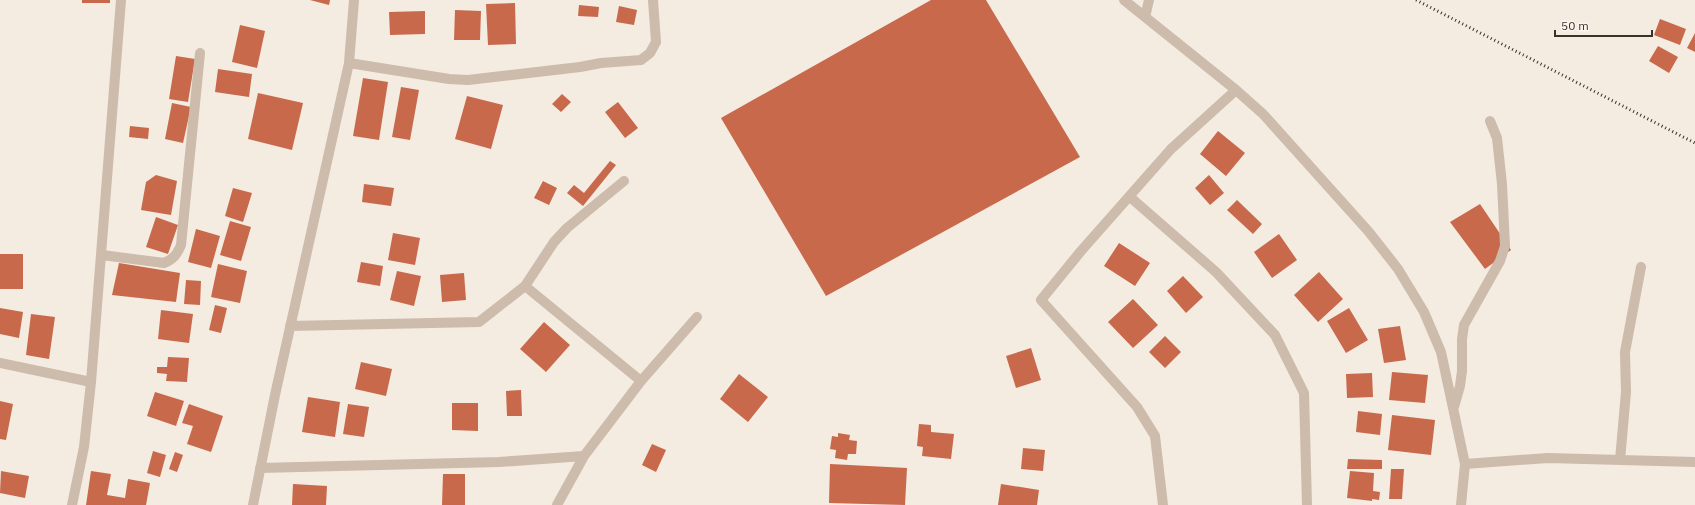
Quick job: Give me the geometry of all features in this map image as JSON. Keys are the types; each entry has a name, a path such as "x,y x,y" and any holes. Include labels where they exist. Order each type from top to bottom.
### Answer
{"street":[{"path":"72,505 84,447 91,382 121,0"},
{"path":"253,505 290,326 349,63 354,0"},
{"path":"349,63 449,79 468,80 580,67 601,63 641,60 650,53 656,42 653,0"},
{"path":"1124,0 1236,90 1268,120 1369,232 1398,269 1424,312 1441,352 1465,464 1461,505"},
{"path":"1145,17 1149,0"},
{"path":"102,255 164,263 170,261 177,255 180,245 200,53"},
{"path":"1163,505 1155,436 1148,423 1136,407 1041,300 1081,251 1171,149 1236,90"},
{"path":"1453,408 1460,386 1462,371 1462,338 1464,325 1500,262 1505,246 1502,184 1497,138 1490,121"},
{"path":"290,326 479,322 525,286 554,242 567,228 624,181"},
{"path":"1130,197 1216,272 1275,335 1304,393 1307,505"},
{"path":"1620,460 1626,392 1625,352 1641,267"},
{"path":"525,286 641,381"},
{"path":"557,505 584,456 641,381 698,317"},
{"path":"0,363 91,382"},
{"path":"260,468 499,462 584,456"},
{"path":"1465,464 1548,458 1695,462"}],"building":[{"path":"82,0 110,0 110,3 82,3"},
{"path":"310,0 330,0 329,5"},
{"path":"931,0 986,0 1080,157 826,296 721,118"},
{"path":"515,3 516,44 488,45 486,4"},
{"path":"579,5 599,7 598,17 578,16"},
{"path":"619,6 637,10 634,25 616,22"},
{"path":"455,10 481,11 480,40 454,40"},
{"path":"425,11 425,34 390,35 389,12"},
{"path":"1660,19 1686,29 1680,45 1654,35"},
{"path":"240,25 265,31 257,68 232,62"},
{"path":"1695,33 1695,52 1687,48"},
{"path":"1658,46 1678,57 1669,73 1649,61"},
{"path":"176,56 195,59 188,102 169,99"},
{"path":"218,69 252,74 249,97 215,92"},
{"path":"363,78 388,82 379,140 353,136"},
{"path":"401,87 419,90 410,140 392,137"},
{"path":"258,93 303,103 292,150 248,139"},
{"path":"562,94 571,102 561,112 552,104"},
{"path":"467,96 503,105 491,149 455,139"},
{"path":"618,102 638,128 625,138 605,112"},
{"path":"172,103 191,107 183,143 165,139"},
{"path":"130,126 149,128 148,139 129,137"},
{"path":"1218,131 1245,153 1226,176 1200,154"},
{"path":"610,161 616,165 583,206 567,193 574,185 584,193"},
{"path":"156,175 177,181 171,215 141,210 146,182"},
{"path":"1209,175 1224,193 1210,205 1195,188"},
{"path":"543,181 557,188 549,205 534,198"},
{"path":"364,184 394,188 391,206 362,202"},
{"path":"233,188 252,193 243,222 225,216"},
{"path":"1237,200 1262,224 1253,234 1227,210"},
{"path":"1480,204 1511,250 1485,269 1450,222"},
{"path":"156,217 178,225 168,254 146,247"},
{"path":"230,221 251,227 241,261 220,255"},
{"path":"196,229 220,236 211,268 188,262"},
{"path":"393,233 420,238 415,265 388,260"},
{"path":"1279,234 1297,260 1272,278 1254,252"},
{"path":"1119,243 1150,263 1135,286 1104,266"},
{"path":"0,254 23,254 23,289 0,289"},
{"path":"361,262 383,266 380,286 357,282"},
{"path":"119,263 180,273 176,302 112,295"},
{"path":"218,264 247,271 240,303 211,297"},
{"path":"397,271 421,276 414,306 390,300"},
{"path":"1319,272 1343,299 1318,322 1294,295"},
{"path":"464,273 466,300 442,302 440,275"},
{"path":"1183,276 1203,297 1186,313 1167,291"},
{"path":"186,280 201,281 200,305 184,304"},
{"path":"1133,299 1158,325 1133,348 1108,322"},
{"path":"215,305 227,308 221,333 209,330"},
{"path":"0,308 23,312 19,338 0,334"},
{"path":"1349,308 1368,340 1346,353 1327,321"},
{"path":"161,310 193,314 189,343 158,339"},
{"path":"31,314 55,317 49,359 26,355"},
{"path":"544,322 570,345 546,372 520,349"},
{"path":"1400,326 1406,360 1384,363 1378,329"},
{"path":"1165,336 1181,352 1165,368 1149,352"},
{"path":"1031,348 1041,380 1016,388 1006,356"},
{"path":"168,357 189,358 187,382 166,381 167,374 157,373 157,367 167,367"},
{"path":"361,362 392,369 386,396 355,389"},
{"path":"1392,372 1428,375 1425,403 1389,400"},
{"path":"1372,373 1373,397 1347,398 1346,374"},
{"path":"739,374 768,397 748,422 720,399"},
{"path":"521,390 522,416 507,416 506,391"},
{"path":"155,392 184,401 176,426 147,416"},
{"path":"308,397 340,402 335,437 302,432"},
{"path":"0,401 13,404 6,440 0,439"},
{"path":"452,403 478,403 478,431 452,430"},
{"path":"189,404 223,416 211,452 187,444 193,426 182,423"},
{"path":"348,404 369,407 364,437 343,434"},
{"path":"1358,411 1382,414 1380,435 1356,432"},
{"path":"1392,415 1435,420 1431,455 1388,450"},
{"path":"919,424 931,425 931,432 954,434 951,459 922,456 923,447 917,446"},
{"path":"838,433 850,435 849,440 857,441 856,454 848,454 847,460 835,458 836,450 830,449 832,436 838,437"},
{"path":"652,444 666,450 656,472 642,465"},
{"path":"1023,448 1045,450 1043,471 1021,469"},
{"path":"153,451 166,455 160,477 147,473"},
{"path":"175,452 183,455 177,472 169,469"},
{"path":"1348,459 1382,460 1382,469 1347,469"},
{"path":"830,464 907,468 905,505 829,503"},
{"path":"1391,469 1404,469 1402,499 1389,499"},
{"path":"1,471 29,476 25,498 0,493"},
{"path":"91,471 111,474 107,495 125,498 128,479 150,483 146,505 86,505"},
{"path":"1350,471 1374,473 1373,491 1380,492 1379,500 1372,499 1372,501 1347,498"},
{"path":"443,474 465,474 465,505 442,505"},
{"path":"293,484 327,486 326,505 292,505"},
{"path":"1001,484 1039,490 1037,505 998,505"}],"railway":[{"path":"1416,0 1695,143"}]}
